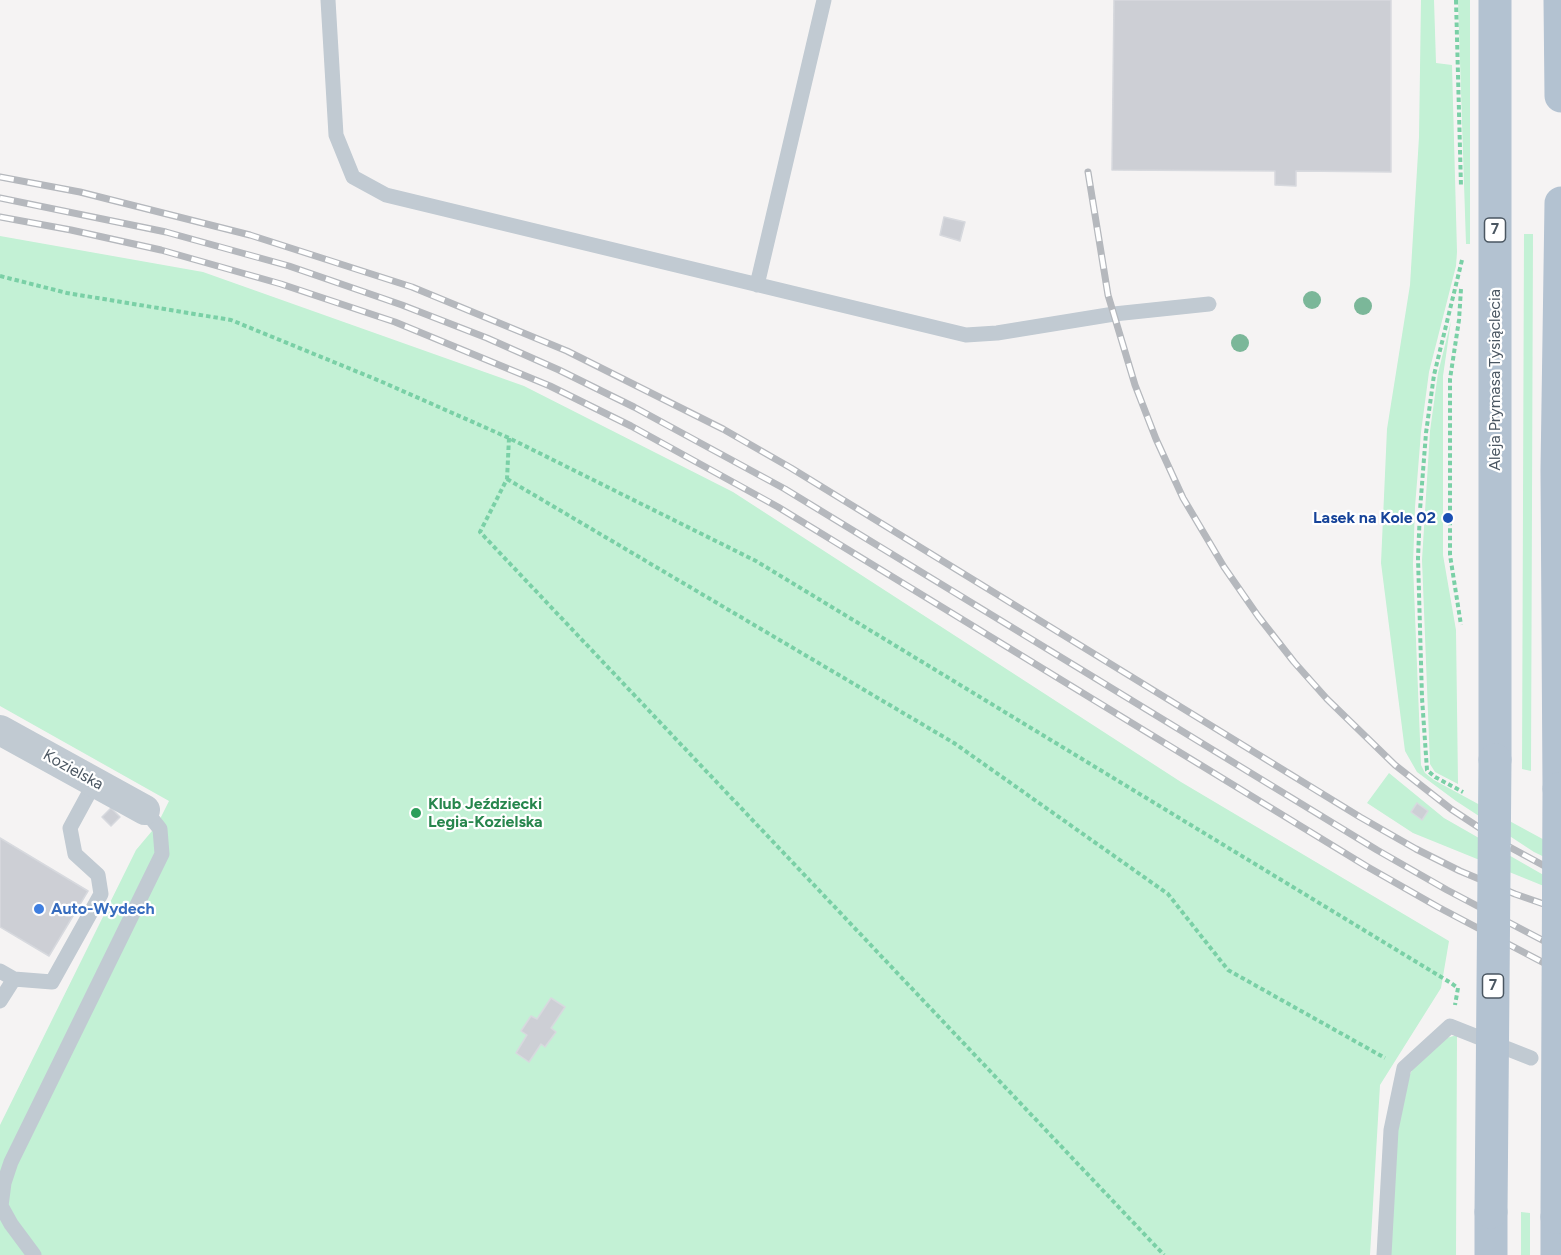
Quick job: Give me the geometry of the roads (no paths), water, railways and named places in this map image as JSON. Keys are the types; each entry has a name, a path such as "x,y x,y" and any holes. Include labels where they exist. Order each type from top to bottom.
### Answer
{"main road":[{"name":"Aleja Prymasa Tysiąclecia","path":"1491,1255 1495,760 1495,0"},
{"path":"1560,0 1561,96"},
{"path":"1557,1255 1560,789 1557,470 1561,203"}],"street":[{"name":"Kozielska","path":"0,730 145,810"}],"lane":[{"path":"328,0 336,135 353,177 386,195 966,335 997,333 1114,314 1209,304"},
{"path":"757,285 824,0"},
{"path":"0,971 14,979 52,982 101,894 98,875 75,854 70,828 95,782"},
{"path":"33,1255 1,1206 4,1183 11,1162 162,854 160,829 145,810"},
{"path":"0,1002 14,979"},
{"path":"1384,1255 1391,1130 1404,1068 1450,1026 1531,1059"}],"railway":[{"path":"1088,172 1108,295 1135,385 1183,498 1224,567 1294,662 1327,699 1395,765 1451,809 1504,844 1561,875"},
{"path":"0,177 80,192 250,235 412,287 567,351 723,429 791,468 1360,817 1416,849 1460,871 1561,910"},
{"path":"0,198 166,232 289,266 402,305 487,338 559,370 634,407 785,489 1377,850 1561,950"},
{"path":"0,217 161,250 281,284 395,322 550,386 631,426 778,507 1366,866 1561,972"}],"place":[{"name":"Lasek na Kole 02","path":"1448,518"},
{"name":"Klub Jeździecki Legia-Kozielska","path":"416,813"},
{"name":"Auto-Wydech","path":"39,909"}]}
